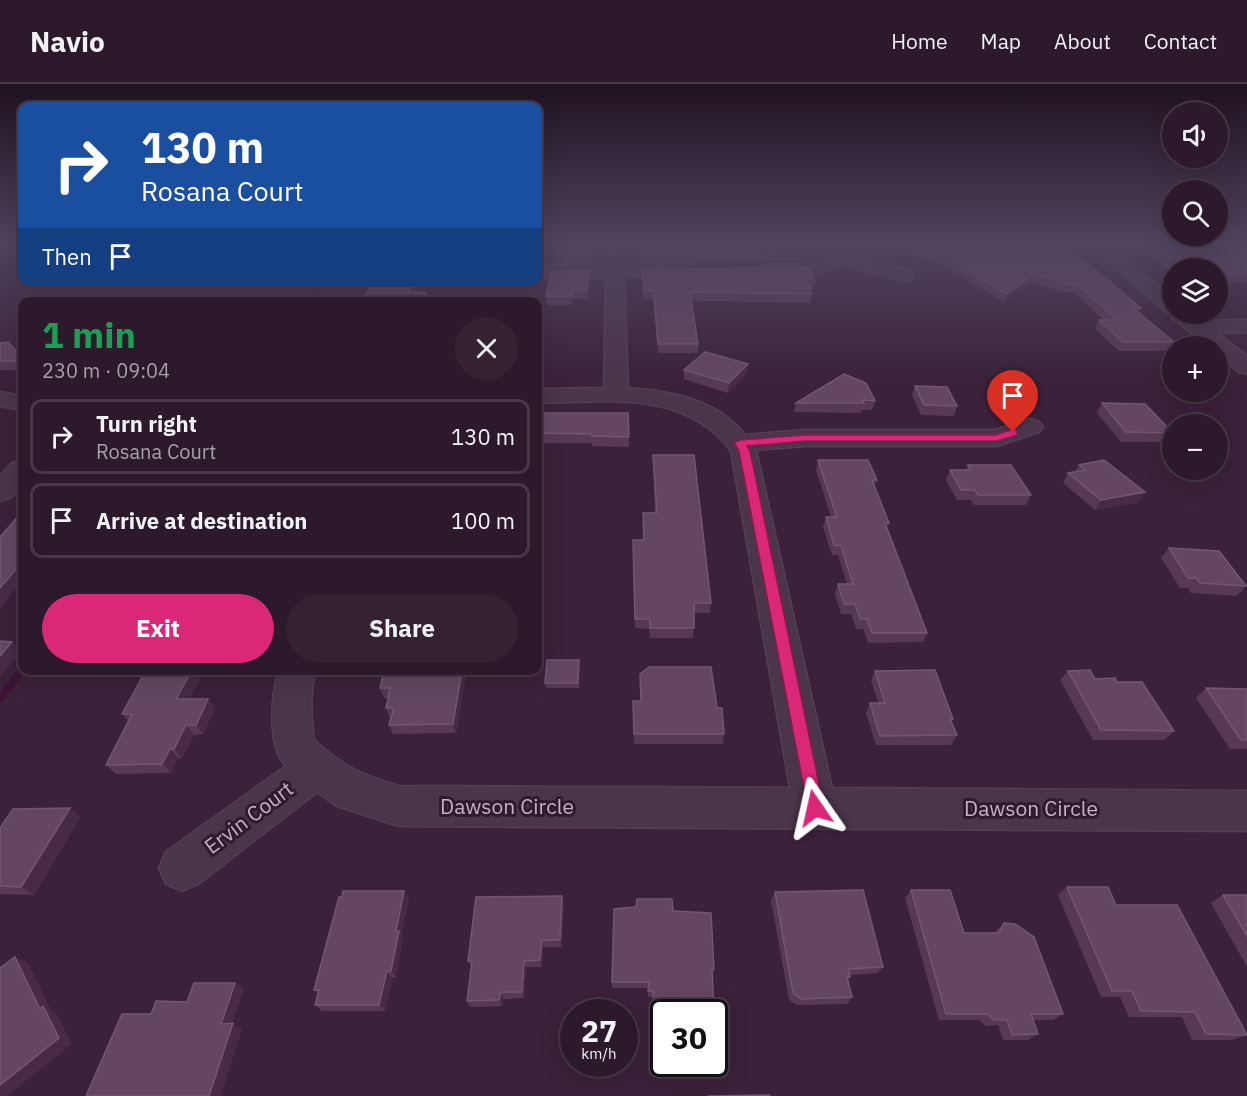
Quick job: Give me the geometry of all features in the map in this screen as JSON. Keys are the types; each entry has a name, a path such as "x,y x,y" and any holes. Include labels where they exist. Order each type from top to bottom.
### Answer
{"street":[{"path":"615,288 616,396"},
{"path":"1149,288 1162,299"},
{"path":"1193,324 1247,367"},
{"path":"1197,327 1247,326"},
{"path":"542,396 616,396 660,399 685,404 709,413 726,425 740,443 744,451 815,808"},
{"path":"0,399 18,402"},
{"path":"740,443 805,438 997,438 1030,427"},
{"path":"0,492 18,473"},
{"name":"Dawson Circle","path":"296,675 292,717 295,748 316,768 352,792 399,806 1247,811"},
{"name":"Ervin Court","path":"182,868 316,768"}],"building":[{"path":"370,288 410,288 407,292 426,292 426,297 364,297"},
{"path":"548,288 587,288 572,290 571,296 546,296"},
{"path":"644,288 810,288 812,294 690,292 698,344 658,344 654,291 644,291"},
{"path":"997,288 1015,288 1007,294"},
{"path":"1082,288 1117,288 1141,308 1133,308 1167,336 1162,336 1162,342 1123,342 1099,320 1117,320"},
{"path":"8,342 18,353 18,361 0,361 0,343"},
{"path":"705,352 748,364 729,383 684,370"},
{"path":"844,374 866,383 875,401 796,403"},
{"path":"915,386 947,387 957,406 924,405"},
{"path":"1102,403 1145,404 1162,422 1162,433 1126,432"},
{"path":"542,413 628,413 629,437 592,436 592,434 542,433"},
{"path":"653,455 694,455 711,603 694,603 694,628 650,628 650,619 635,619 633,540 644,540 643,513 657,513"},
{"path":"818,460 868,460 877,480 872,480 889,523 885,523 927,633 872,633 867,619 860,619 855,604 844,604 838,584 853,584 841,546 834,545 826,517 837,517"},
{"path":"1104,460 1145,492 1101,500 1068,473 1085,470 1079,465"},
{"path":"968,465 1011,465 1031,495 978,495 975,490 961,490 950,470 971,470"},
{"path":"18,517 18,567 0,588 0,537"},
{"path":"1169,548 1219,551 1246,586 1200,583 1196,578 1188,578"},
{"path":"0,641 12,642 0,656"},
{"path":"547,660 579,660 578,683 545,683"},
{"path":"649,667 711,667 717,708 722,708 724,734 634,734 633,701 641,701 640,674"},
{"path":"935,670 957,735 880,736 870,703 885,703 875,671"},
{"path":"1090,670 1095,679 1115,678 1117,682 1142,682 1174,731 1101,730 1068,671"},
{"path":"143,675 189,675 176,699 208,699 196,725 186,725 174,749 170,749 162,764 106,765 132,714 122,714"},
{"path":"383,675 461,675 453,724 389,725 394,708 386,708 390,688 380,688"},
{"path":"1206,688 1247,689 1247,740 1241,740"},
{"path":"70,808 21,887 0,886 0,828 13,809"},
{"path":"1067,887 1108,887 1116,905 1177,905 1247,1035 1206,1034 1195,1012 1141,1011 1132,991 1112,991"},
{"path":"863,890 883,967 848,969 850,977 847,977 852,997 801,999 793,993 775,892"},
{"path":"911,890 950,890 964,933 999,933 1004,923 1015,924 1034,937 1063,1014 1031,1014 1038,1034 1012,1035 1007,1020 994,1020 988,1014 946,1014"},
{"path":"343,891 404,891 391,971 387,971 379,1005 315,1005 319,990 314,990 339,897 342,897"},
{"path":"1223,895 1247,895 1247,936"},
{"path":"562,896 560,940 542,940 540,960 524,961 522,992 501,992 499,1000 467,1001 472,961 468,961 476,897"},
{"path":"637,899 672,899 673,911 711,913 713,999 653,999 653,991 648,991 649,982 612,982 614,909 636,907"},
{"path":"15,957 40,1009 43,1006 59,1038 0,1085 0,968"},
{"path":"194,983 235,983 221,1024 233,1023 209,1096 86,1096 122,1014 151,1014 156,1001 187,1002"},
{"path":"769,1095 770,1096 707,1096"}],"waterway":[{"path":"313,297 319,288"},
{"path":"0,698 18,675"}],"route":[{"path":"815,808 744,451 740,443 805,438 997,438 1013,432"}]}
